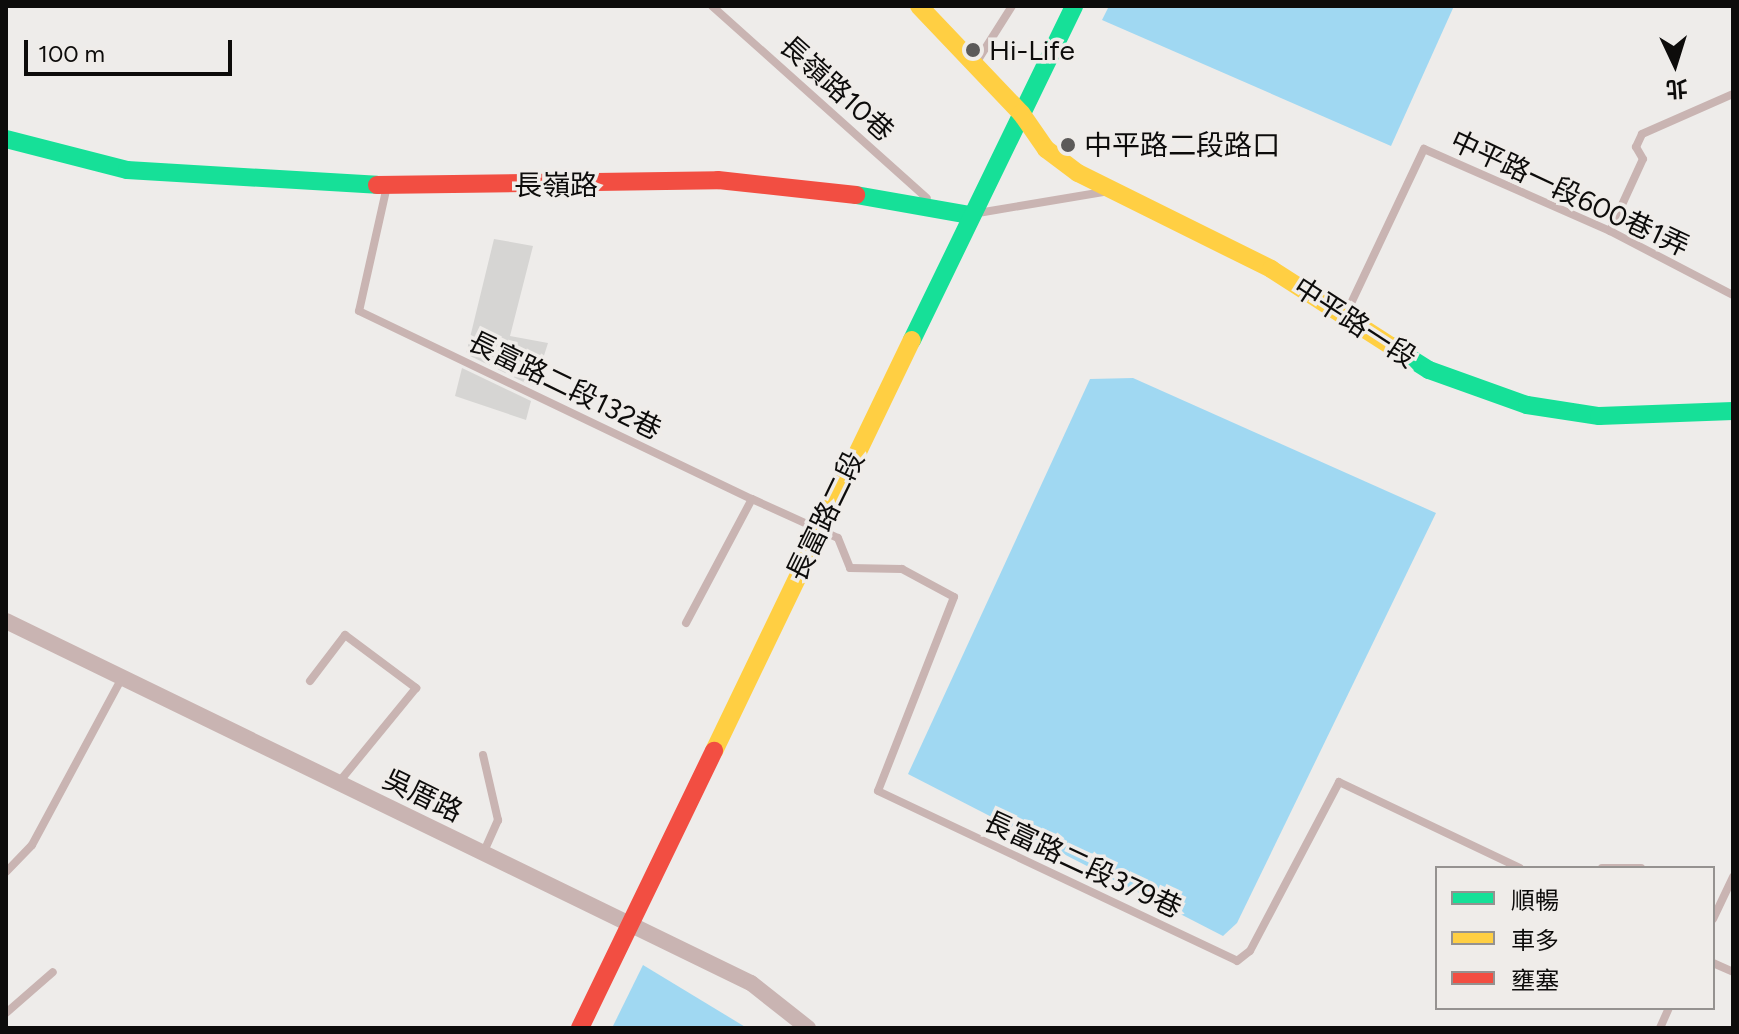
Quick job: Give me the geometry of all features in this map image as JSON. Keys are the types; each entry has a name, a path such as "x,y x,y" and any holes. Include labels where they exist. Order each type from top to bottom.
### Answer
{"street":[{"name":"中平路一段","path":"919,6 1021,113 1046,149 1105,191 1271,269 1429,370 1527,405 1599,416 1733,411"},
{"name":"長富路二段","path":"580,1028 970,215 1074,6"},
{"name":"長嶺路","path":"6,139 127,170 312,185 388,182 582,186 718,180 934,204 970,215"},
{"name":"吳厝路","path":"6,621 751,983 808,1028"}],"lane":[{"name":"長嶺路10巷","path":"712,6 934,204"},
{"path":"975,65 1012,6"},
{"path":"1610,231 1643,159 1636,147 1642,134 1733,94"},
{"name":"中平路一段600巷1弄","path":"1345,316 1424,149 1610,231 1733,295"},
{"name":"長富路二段132巷","path":"388,182 359,311 818,531"},
{"name":"長嶺路","path":"970,215 1105,191"},
{"path":"686,623 752,499"},
{"name":"長富路二段379巷","path":"818,531 838,538 850,568 902,569 954,597 878,791 1237,961 1250,951 1339,782 1516,866"},
{"path":"310,681 345,635 416,688 339,782"},
{"path":"6,872 32,845 122,678"},
{"path":"483,755 498,820 483,853"},
{"path":"1715,915 1733,877"},
{"path":"1715,890 1725,893"},
{"path":"6,1013 53,972"}],"water":[{"path":"1109,6 1454,6 1391,146 1102,20"},
{"path":"1133,378 1436,513 1237,923 1223,936 908,774 1090,379"},
{"path":"643,965 747,1028 612,1028"}],"building":[{"path":"494,239 533,246 510,336 548,343 534,387 466,354"},
{"path":"462,368 531,401 526,420 455,396"}],"traffic: fast":[{"path":"912,340 1074,6"},
{"path":"6,139 127,170 377,185"},
{"path":"856,195 970,215"},
{"path":"1391,346 1429,370 1527,405 1599,416 1733,411"}],"traffic: slow":[{"path":"919,6 1021,113 1046,149 1078,173 1271,269 1391,346"},
{"path":"714,751 912,340"}],"traffic: jam":[{"path":"377,185 718,180 856,195"},
{"path":"580,1028 714,751"}],"place":[{"name":"Hi-Life","path":"973,50"},
{"name":"中平路二段路口","path":"1068,145"}]}
